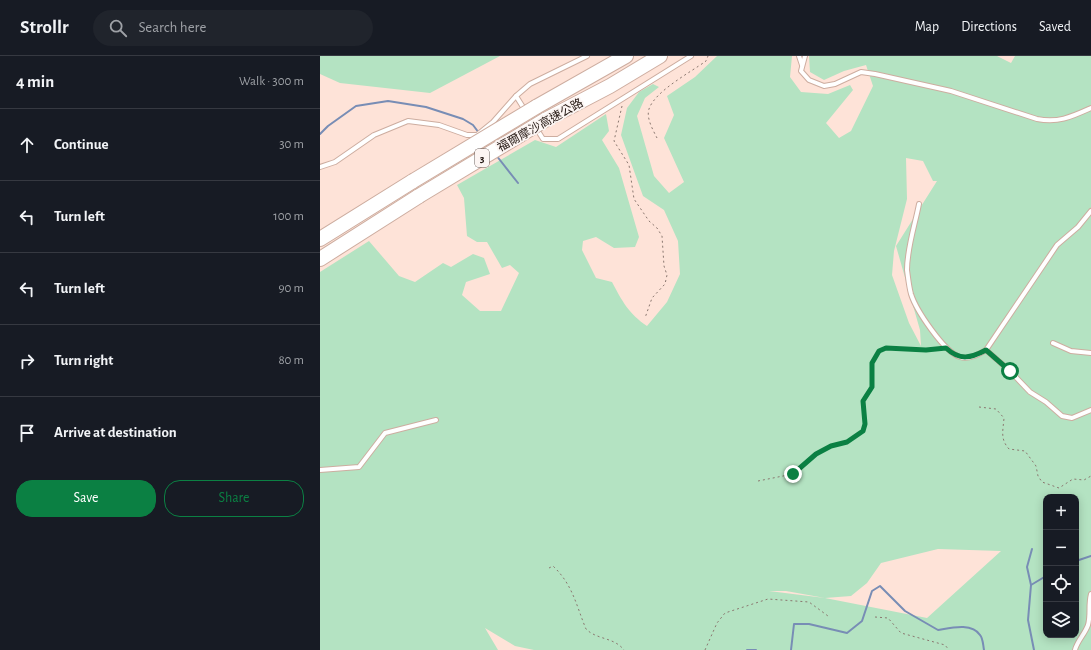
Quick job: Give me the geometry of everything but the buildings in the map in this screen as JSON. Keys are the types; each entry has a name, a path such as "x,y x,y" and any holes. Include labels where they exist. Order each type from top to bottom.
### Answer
{"highway":[{"name":"福爾摩沙高速公路","path":"320,240 413,181 536,107 626,56"},
{"name":"福爾摩沙高速公路","path":"320,259 419,196 545,120 610,86 660,56"}],"lane":[{"path":"320,168 335,162 374,134 408,122 439,125 467,135 477,135 493,122 516,96 530,84 587,56"},
{"path":"516,96 543,139 558,139 623,97 692,56"},
{"path":"799,56 802,66"},
{"path":"805,56 802,72 809,80 824,86 835,84 861,72 951,91 1037,119 1050,121 1064,119 1091,108"},
{"path":"919,204 908,254 907,271 911,294 938,341 952,354 962,358 976,356 986,350 1057,245 1078,227 1091,211"},
{"path":"1053,343 1071,351 1091,353"},
{"path":"986,350 1010,371 1030,392 1046,402 1062,416 1072,418 1091,410"},
{"path":"320,470 359,467 385,433 436,420"},
{"path":"1075,650 1088,625 1090,610 1088,603 1091,594"}],"path":[{"path":"657,138 649,119 649,110 656,97 706,61 708,56"},
{"path":"623,97 614,140 629,165 634,199 649,221 658,228 662,236 664,266 667,275 665,284 652,298 645,318"},
{"path":"758,481 793,474 816,454 831,446 847,442 863,431 865,424 863,401 872,387 872,363 879,351 886,348 926,350 946,348"},
{"path":"979,407 996,409 1004,418 1002,436 1003,443 1009,449 1025,451 1036,466 1038,476 1042,482 1059,488 1073,479 1084,480 1091,476"},
{"path":"549,568 553,566 563,576 574,593 586,629 591,633 619,643 624,650"},
{"path":"704,650 717,623 725,613 768,599 809,602 828,616"},
{"path":"875,617 888,618 901,633 945,645 949,650"}],"green space":[{"path":"320,56 500,56 430,93 340,83 320,74"},
{"path":"717,56 792,56 790,77 801,92 828,94 850,85 853,90 826,123 839,138 851,131 873,86 866,65 844,71 824,80 810,72 809,56 997,56 1011,63 1015,56 1091,56 1091,650 534,650 515,646 485,628 498,650 320,650 320,272 369,241 399,276 415,282 443,263 451,267 473,254 484,258 490,274 466,282 462,295 480,311 501,311 519,273 510,265 502,268 487,242 477,242 467,236 464,198 457,185 535,140 556,147 606,114 609,131 602,140 619,168 639,237 635,247 614,248 596,237 583,241 582,250 596,278 612,282 626,307 635,317 647,326 667,302 680,274 678,241 664,210 643,196 621,135 627,108 639,92 653,84 659,87 645,98 637,116 654,176 669,193 684,182 664,138 674,115 667,96 695,77","holes":["906,158 923,161 933,181 937,181 896,246 920,330 921,346 909,323 892,275 894,251 907,199","938,549 1001,551 927,618 825,598 851,596 867,583 881,563","769,591 786,591 825,598"]}],"waterway":[{"path":"320,134 328,126 356,106 388,101 426,107 463,119 473,125 479,133"},
{"path":"496,155 518,183"},
{"path":"1031,585 1027,567 1032,549"},
{"path":"1079,560 1091,556"},
{"path":"1034,650 1028,620 1031,585 1043,578"},
{"path":"791,650 794,624 809,624 847,633 862,621 872,591 880,586 905,611 938,630 954,627 972,628 982,638 984,650"},
{"path":"747,650 756,650"}],"route":[{"path":"793,474 816,454 831,446 847,442 863,431 865,424 863,401 872,387 872,363 879,351 886,348 926,350 946,348 952,354 962,358 976,356 986,350 1010,371"}]}
